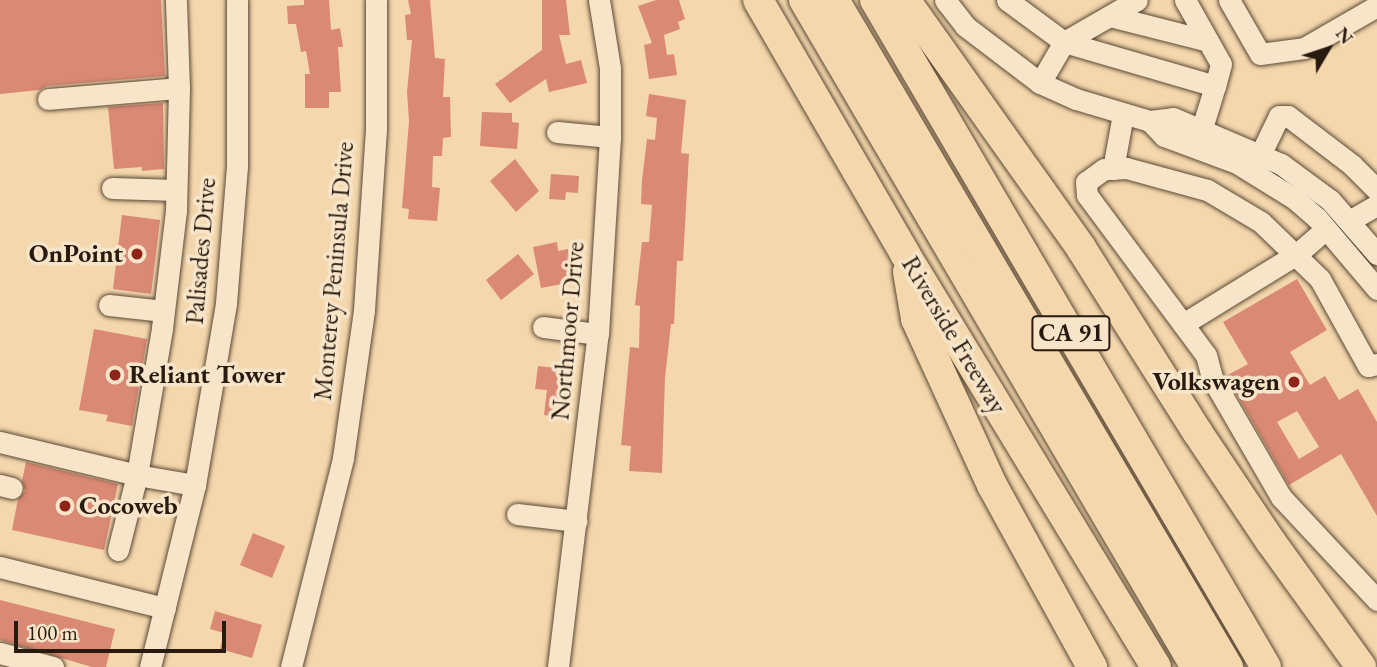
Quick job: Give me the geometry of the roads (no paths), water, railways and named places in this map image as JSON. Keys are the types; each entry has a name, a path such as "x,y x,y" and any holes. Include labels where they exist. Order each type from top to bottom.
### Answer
{"highway":[{"name":"Riverside Freeway","path":"758,0 905,254 1156,667"},
{"path":"804,0 1196,667"},
{"path":"834,0 1228,667"},
{"name":"CA 91","path":"875,0 1266,667"},
{"path":"905,0 1082,248 1205,443 1361,667"},
{"path":"905,254 916,319 939,370 992,485 1092,667"}],"street":[{"path":"118,550 137,475 164,311 176,190 179,88 176,0"},
{"name":"Palisades Drive","path":"150,667 195,485 217,369 232,234 239,97 237,0"},
{"name":"Monterey Peninsula Drive","path":"291,667 343,458 364,310 376,129 376,0"},
{"name":"Northmoor Drive","path":"558,667 598,334 610,138 610,68 599,0"},
{"path":"945,0 965,26 1040,83 1076,99 1123,114 1150,121 1173,118 1281,163 1330,200 1377,254"},
{"path":"1007,0 1064,42 1215,86"},
{"path":"1040,83 1064,42 1137,0"},
{"path":"1185,0 1221,64 1202,128"},
{"path":"1229,0 1260,54 1304,48 1377,6"},
{"path":"1110,16 1208,41"},
{"path":"48,99 179,88"},
{"path":"1113,169 1123,114"},
{"path":"1261,153 1279,116 1288,116 1352,164 1377,190"},
{"path":"1150,121 1164,136 1237,163 1295,199 1326,229 1377,289"},
{"path":"557,132 610,138"},
{"path":"1269,181 1281,163"},
{"path":"1377,365 1368,366 1320,279 1261,222 1207,190 1126,168 1104,169 1086,182 1087,195 1206,355 1212,378 1281,497 1377,600"},
{"path":"112,188 176,190"},
{"path":"1349,221 1377,205"},
{"path":"1183,324 1297,254 1326,229"},
{"path":"109,305 164,311"},
{"path":"543,327 598,334"},
{"path":"0,442 137,475 195,485"},
{"path":"517,514 577,521"},
{"path":"0,567 165,608"},
{"path":"0,653 53,667"}],"place":[{"name":"OnPoint","path":"137,254"},
{"name":"Reliant Tower","path":"115,375"},
{"name":"Volkswagen","path":"1294,382"},
{"name":"Cocoweb","path":"65,506"}]}
